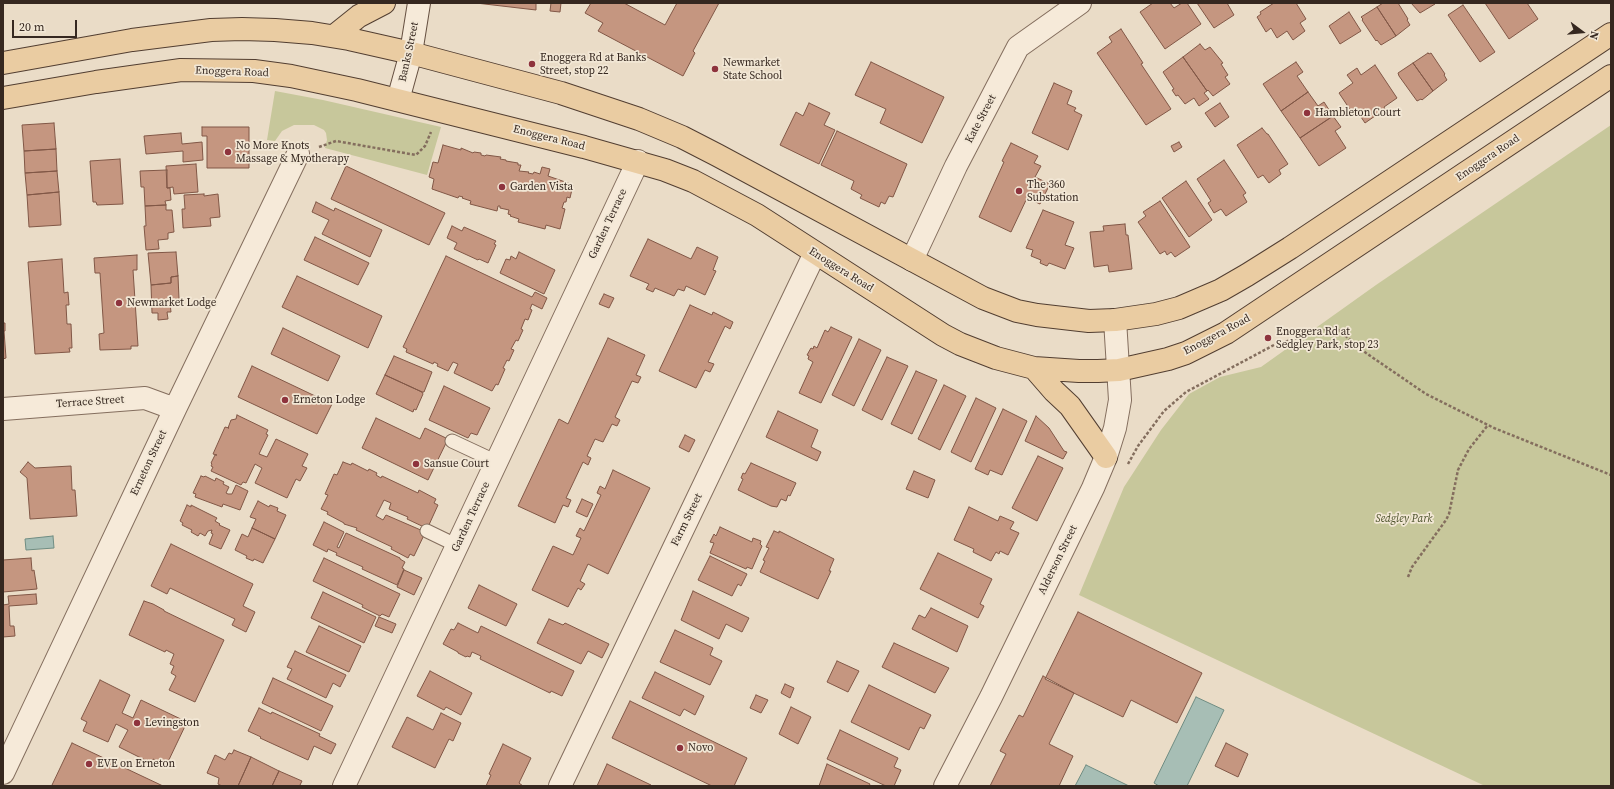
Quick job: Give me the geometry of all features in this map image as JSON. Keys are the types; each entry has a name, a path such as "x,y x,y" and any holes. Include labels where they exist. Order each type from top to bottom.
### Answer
{"main road":[{"path":"334,36 359,16 384,3"},
{"path":"3,62 132,40 211,30 275,30 334,36 410,53 540,86 639,119 682,137 723,158 983,298 1017,311 1054,318 1082,321 1135,318 1179,308 1221,290 1247,275 1611,34"},
{"name":"Enoggera Road","path":"3,98 147,74 181,70 220,70 254,71 291,76 325,82 398,100 638,161 679,175 722,195 757,215 815,254 954,341 996,358 1034,368 1079,371 1119,370 1151,364 1186,353 1226,333 1611,76"},
{"path":"1034,368 1077,414 1106,457"}],"street":[{"name":"Banks Street","path":"398,100 410,53 419,3"},
{"name":"Kate Street","path":"912,260 956,166 1018,47 1080,3"},
{"name":"Erneton Street","path":"3,773 12,736 175,409 298,154"},
{"name":"Garden Terrace","path":"344,786 638,161"},
{"name":"Farm Street","path":"560,786 815,254"},
{"name":"Alderson Street","path":"945,786 991,697 1106,457 1120,400 1119,370 1114,320"},
{"name":"Terrace Street","path":"3,408 145,398 175,409"}],"lane":[{"path":"452,441 497,462"},
{"path":"428,531 458,546"}],"path":[{"path":"298,154 336,141 416,155 425,146 431,132"},
{"path":"1127,466 1138,446 1164,411 1186,392 1274,345 1335,327 1366,353 1426,394 1488,425 1611,476"},
{"path":"1408,577 1412,568 1446,520 1449,514 1458,470 1469,449 1488,425"}],"green space":[{"path":"275,91 323,100 441,127 427,175 325,148 327,140 326,133 324,130 314,125 294,125 282,131 275,141 267,140"},
{"name":"Sedgley Park","path":"1611,125 1611,786 1485,786 1079,595 1124,487 1161,430 1189,394 1220,377 1261,367 1376,285"}],"shaded area":[{"path":"53,536 54,548 26,550 25,539"},
{"path":"1196,697 1224,710 1187,786 1159,786 1154,783"},
{"path":"1086,765 1129,786 1075,786"}],"building":[{"path":"476,3 536,3 536,10"},
{"path":"551,3 561,3 560,12 550,11"},
{"path":"591,3 624,3 665,25 677,3 719,3 693,51 695,53 683,76 598,31 603,23 585,13"},
{"path":"1153,3 1170,3 1174,8 1182,3 1187,3 1201,24 1165,49 1140,12"},
{"path":"1197,3 1227,3 1234,15 1214,28"},
{"path":"1274,3 1296,3 1306,19 1300,23 1305,31 1293,40 1287,31 1277,38 1271,28 1266,32 1257,17 1261,14 1260,12"},
{"path":"1383,3 1398,3 1408,19 1407,20 1410,25 1396,36 1377,7"},
{"path":"1411,3 1434,3 1435,4 1420,13"},
{"path":"1485,3 1527,3 1538,19 1509,39"},
{"path":"1463,5 1495,52 1480,62 1448,15"},
{"path":"1377,7 1396,36 1381,45 1377,40 1376,41 1361,17"},
{"path":"1349,12 1361,31 1340,44 1329,26"},
{"path":"1121,29 1143,63 1141,64 1171,109 1146,125 1097,53 1112,42 1109,37"},
{"path":"1200,44 1205,50 1210,47 1223,63 1221,64 1228,75 1225,77 1230,84 1213,96 1208,90 1207,91 1183,57"},
{"path":"1428,53 1431,53 1445,74 1444,75 1447,80 1433,91 1413,63"},
{"path":"1183,57 1207,91 1204,93 1209,99 1199,106 1194,98 1185,104 1178,95 1176,96 1172,90 1174,89 1163,72"},
{"path":"871,62 944,97 922,143 880,123 886,109 855,95"},
{"name":"Hambleton Court","path":"1296,62 1303,72 1297,76 1308,92 1281,111 1263,84"},
{"path":"1413,63 1433,91 1422,100 1417,101 1398,73"},
{"path":"1375,65 1397,98 1384,107 1385,109 1365,123 1355,108 1351,111 1339,93 1353,83 1347,75 1357,68 1361,75"},
{"path":"1054,83 1072,91 1067,104 1076,108 1074,111 1082,115 1068,150 1032,133"},
{"name":"Hambleton Court","path":"1308,92 1318,106 1324,102 1333,116 1300,138 1281,111"},
{"path":"809,103 830,113 824,125 835,130 819,164 780,145 796,112 803,116"},
{"path":"1220,103 1229,117 1215,127 1205,113"},
{"name":"Hambleton Court","path":"1333,116 1341,127 1335,131 1346,148 1319,166 1300,138"},
{"path":"54,123 56,149 24,151 22,125"},
{"name":"No More Knots Massage & Myotherapy","path":"202,127 249,127 249,168 207,168 207,136 202,136"},
{"path":"1262,128 1268,134 1288,164 1279,170 1281,174 1269,183 1263,175 1258,178 1237,145"},
{"path":"837,131 907,164 893,197 889,196 885,204 881,202 879,207 860,198 862,195 851,189 854,181 821,165"},
{"path":"181,133 182,144 202,142 203,160 183,162 183,151 146,154 144,136"},
{"path":"1179,142 1182,147 1174,152 1171,146"},
{"name":"The 360 Substation","path":"1011,143 1038,156 1034,163 1041,166 1035,177 1050,184 1040,204 1027,198 1011,232 979,217"},
{"name":"Garden Vista","path":"443,145 461,150 461,148 473,153 481,153 481,155 485,156 501,157 500,159 521,165 519,171 540,174 542,167 550,169 548,176 573,185 570,198 567,197 562,208 565,209 560,229 546,225 545,229 518,222 519,219 508,214 509,210 500,208 500,206 498,206 497,211 470,204 471,201 462,198 463,197 459,196 458,198 432,189 434,179 429,177 433,162 438,163"},
{"path":"56,149 57,171 25,173 24,151"},
{"path":"120,159 123,204 97,205 96,202 93,202 90,161"},
{"path":"1224,160 1246,193 1243,195 1247,202 1226,216 1221,209 1214,213 1208,203 1211,201 1197,179"},
{"path":"196,164 198,192 174,194 173,187 167,188 166,166"},
{"path":"346,166 445,213 429,245 331,199"},
{"path":"167,170 167,188 170,188 171,200 165,201 166,205 145,206 144,187 141,187 140,171"},
{"path":"57,171 59,192 27,195 25,173"},
{"path":"1186,181 1212,220 1189,237 1162,198"},
{"path":"59,192 61,225 29,227 27,195"},
{"path":"204,194 204,196 218,194 220,217 210,218 211,226 183,228 182,209 185,209 184,195"},
{"path":"1160,201 1190,247 1175,257 1171,252 1167,255 1165,251 1160,254 1138,222 1146,216 1143,212"},
{"path":"316,202 334,211 335,208 382,230 370,257 322,234 329,220 312,212"},
{"path":"166,205 166,210 172,210 174,232 168,233 168,239 158,240 159,249 146,250 144,226 146,226 145,206"},
{"path":"1043,210 1074,222 1065,245 1074,248 1065,269 1049,263 1047,266 1040,263 1041,260 1031,256 1033,250 1026,248"},
{"path":"1125,224 1126,235 1128,235 1132,269 1109,272 1108,265 1094,267 1090,232 1104,231 1103,226"},
{"path":"452,226 462,231 464,227 496,241 494,244 496,245 488,263 454,249 457,243 447,238"},
{"path":"315,237 369,263 358,285 304,260"},
{"path":"648,239 691,259 697,247 718,257 713,270 716,271 705,295 686,286 684,291 678,289 674,296 655,288 653,292 646,289 649,284 630,276"},
{"path":"176,252 178,276 171,277 171,283 151,285 148,253"},
{"path":"519,252 555,270 544,294 500,273 506,259 510,260 511,256 516,259"},
{"name":"Newmarket Lodge","path":"137,255 137,270 133,270 138,346 131,346 131,349 100,350 99,334 104,333 100,273 95,273 94,258"},
{"path":"446,256 532,297 535,292 547,298 542,309 532,304 530,309 532,310 528,320 525,319 521,329 523,330 518,341 516,340 511,349 514,350 509,361 507,360 503,368 505,369 498,385 496,384 492,391 454,373 458,364 453,362 448,371 437,366 438,364 434,362 433,364 406,352 407,349 403,347"},
{"path":"62,259 64,293 68,292 69,305 66,305 67,324 71,324 72,348 69,348 70,352 35,354 28,262"},
{"path":"178,276 179,299 175,300 175,304 170,304 171,312 167,312 168,319 158,320 158,313 152,313 151,285 171,283 171,277"},
{"path":"297,276 382,316 368,348 282,307"},
{"path":"604,294 614,298 609,308 599,304"},
{"path":"690,305 712,315 713,312 733,322 730,329 725,326 708,362 714,364 710,372 705,370 696,388 659,371"},
{"path":"3,323 5,323 4,331 6,358 3,359"},
{"path":"831,327 852,337 821,403 799,393 813,362 808,359 809,356 807,355 811,348 813,349 814,346 817,348 825,330 828,332"},
{"path":"283,328 340,356 328,381 271,354"},
{"path":"608,338 645,355 636,375 641,377 638,383 632,381 615,417 620,420 617,426 612,424 603,442 595,439 587,456 591,458 588,465 583,462 566,498 571,500 568,507 563,505 555,523 518,506 559,419 568,424"},
{"path":"859,339 881,350 854,406 832,395"},
{"path":"394,356 432,372 424,392 385,375"},
{"path":"887,357 908,366 882,420 862,410"},
{"name":"Erneton Lodge","path":"252,366 332,404 317,434 238,397"},
{"path":"916,371 937,380 912,434 891,424"},
{"path":"385,375 422,392 423,394 416,410 414,409 413,412 376,394"},
{"path":"944,385 966,396 940,450 918,439"},
{"path":"444,386 490,408 477,435 471,433 468,438 429,420"},
{"path":"976,398 996,408 971,462 951,452"},
{"path":"1003,409 1027,421 1002,475 990,470 988,475 975,469"},
{"path":"778,411 818,430 811,447 821,452 817,461 766,437"},
{"path":"237,415 268,430 266,434 268,435 259,454 267,457 276,439 308,454 302,466 307,468 300,481 296,479 287,498 255,483 262,468 255,464 246,483 243,482 241,485 211,471 213,467 211,466 211,463 215,455 217,455 213,454 225,427 228,428 231,420 236,419"},
{"path":"1036,416 1049,428 1064,451 1067,452 1063,459 1025,441"},
{"name":"Sansue Court","path":"376,418 420,439 425,428 448,439 428,480 362,448"},
{"path":"685,435 695,440 689,452 679,447"},
{"path":"1038,456 1063,468 1037,521 1012,508"},
{"path":"28,462 35,468 71,466 72,490 75,490 77,516 30,519 27,478 20,472"},
{"path":"343,462 351,465 352,463 368,471 369,469 377,473 376,475 381,478 382,476 418,493 419,490 436,499 434,503 438,505 428,527 424,527 407,519 408,517 389,509 391,503 384,500 376,516 383,520 386,515 425,533 414,556 410,554 408,558 391,549 392,547 356,530 357,528 344,524 327,514 328,512 321,509 328,495 325,494 334,474 337,475"},
{"path":"751,463 796,483 786,501 781,499 777,507 771,506 738,490 743,479 741,478 743,473 745,474"},
{"path":"613,470 650,488 608,574 588,564 580,581 585,584 581,590 578,588 568,607 532,590 553,546 573,555 581,538 576,536 580,528 584,531 601,495 597,493 600,486 605,489"},
{"path":"914,471 935,480 928,498 906,489"},
{"path":"201,476 205,476 215,481 216,478 224,482 223,484 229,487 226,493 228,494 232,494 236,485 248,491 240,510 223,504 222,507 195,497 196,494 193,493"},
{"path":"582,499 593,504 587,517 576,512"},
{"path":"258,501 269,507 270,505 278,508 277,511 286,515 275,539 252,528 256,519 250,517"},
{"path":"187,505 191,507 191,505 217,518 215,521 220,524 219,525 230,530 221,549 209,544 213,534 211,533 212,530 208,531 205,536 200,533 198,536 191,532 192,530 182,525 183,523 180,521"},
{"path":"969,507 998,521 1000,516 1014,522 1010,529 1019,533 1008,555 1000,551 999,554 996,552 991,561 973,552 974,549 954,540"},
{"path":"324,522 344,532 337,547 339,548 346,533 400,558 405,562 402,568 404,569 397,585 362,569 363,567 336,555 337,553 328,549 327,552 313,545"},
{"path":"720,527 752,542 753,538 761,541 760,544 762,546 752,569 747,567 746,569 710,553 714,543 710,542 714,534 716,536"},
{"path":"252,528 275,539 263,563 254,559 253,561 246,558 247,556 235,550 242,534 248,537"},
{"path":"774,531 779,533 779,531 834,559 829,571 831,571 818,599 760,572 765,561 763,560 769,548 766,547"},
{"path":"171,544 253,584 243,606 255,612 246,632 232,625 235,619 170,588 167,594 151,586"},
{"path":"938,553 992,579 980,604 984,606 978,618 920,589"},
{"path":"710,556 747,574 741,586 738,584 732,596 698,580"},
{"path":"31,558 32,571 34,570 37,589 3,592 3,560"},
{"path":"324,558 400,594 389,617 382,614 380,616 362,607 363,605 313,581"},
{"path":"404,570 422,578 414,595 397,587"},
{"path":"479,585 517,604 506,626 468,608"},
{"path":"693,591 749,618 742,632 726,624 719,639 681,620"},
{"path":"323,592 376,617 364,643 311,618"},
{"path":"36,594 37,604 9,606 10,626 14,626 15,636 3,637 3,605 9,604 8,596"},
{"path":"144,601 153,604 164,611 224,640 195,702 169,690 176,676 171,673 174,666 170,664 174,654 166,650 165,652 129,635"},
{"path":"931,608 968,626 957,652 912,629 919,615 925,618"},
{"path":"1078,612 1202,673 1177,723 1131,700 1123,717 1045,679"},
{"path":"379,617 396,624 392,633 375,626"},
{"path":"549,619 563,625 565,623 609,644 602,658 588,651 581,664 537,643"},
{"path":"458,623 478,633 481,626 574,671 562,696 551,691 550,693 480,659 481,656 472,652 470,657 466,657 443,644 451,629 454,630"},
{"path":"319,626 361,646 349,672 306,652"},
{"path":"675,630 713,648 710,655 722,661 710,685 660,662"},
{"path":"894,643 949,668 935,693 882,667"},
{"path":"295,651 346,675 340,687 333,683 326,698 287,679 292,669 287,667"},
{"path":"837,661 859,671 848,692 827,682"},
{"path":"430,671 472,693 461,715 446,707 444,710 417,696"},
{"path":"655,672 704,696 695,715 684,709 680,716 642,698"},
{"path":"1043,676 1074,693 1049,744 1073,756 1059,786 990,786 1006,754 1000,751 1019,715 1023,717"},
{"path":"273,678 333,706 321,731 262,703"},
{"name":"Levingston","path":"100,680 130,695 122,713 133,718 141,700 187,722 166,766 153,759 151,763 119,747 128,730 116,724 108,742 83,731 87,722 81,719"},
{"path":"785,684 794,688 790,698 781,693"},
{"path":"869,685 931,715 924,729 920,727 909,750 851,722"},
{"path":"756,695 768,700 761,713 750,708"},
{"name":"Novo","path":"630,701 747,758 734,786 712,786 612,738"},
{"path":"791,707 811,717 798,744 779,734"},
{"path":"259,708 271,714 272,712 320,734 319,736 336,744 331,754 314,746 308,760 248,731"},
{"path":"441,713 461,723 453,741 449,739 435,768 392,747 407,717 433,730"},
{"path":"840,730 898,758 894,767 901,770 894,786 886,786 827,759"},
{"name":"EVE on Erneton","path":"72,743 163,786 54,786 52,785"},
{"path":"1226,743 1248,754 1238,777 1215,766"},
{"path":"503,744 531,758 519,783 523,786 486,786 491,775 489,774"},
{"path":"234,750 251,757 238,786 222,786 218,784 219,778 207,773 215,755 225,760 229,753 232,754"},
{"path":"251,757 279,771 272,786 238,786"},
{"path":"607,764 651,785 597,786"},
{"path":"827,764 870,784 869,786 819,786"},
{"path":"279,771 302,781 300,785 302,786 272,786"}],"place":[{"name":"Enoggera Rd at Banks Street, stop 22","path":"532,64"},
{"name":"Newmarket State School","path":"715,69"},
{"name":"Hambleton Court","path":"1307,113"},
{"name":"No More Knots Massage & Myotherapy","path":"228,152"},
{"name":"Garden Vista","path":"502,187"},
{"name":"The 360 Substation","path":"1019,191"},
{"name":"Newmarket Lodge","path":"119,303"},
{"name":"Enoggera Rd at Sedgley Park, stop 23","path":"1268,338"},
{"name":"Erneton Lodge","path":"285,400"},
{"name":"Sansue Court","path":"416,464"},
{"name":"Levingston","path":"137,723"},
{"name":"Novo","path":"680,748"},
{"name":"EVE on Erneton","path":"89,764"}]}
